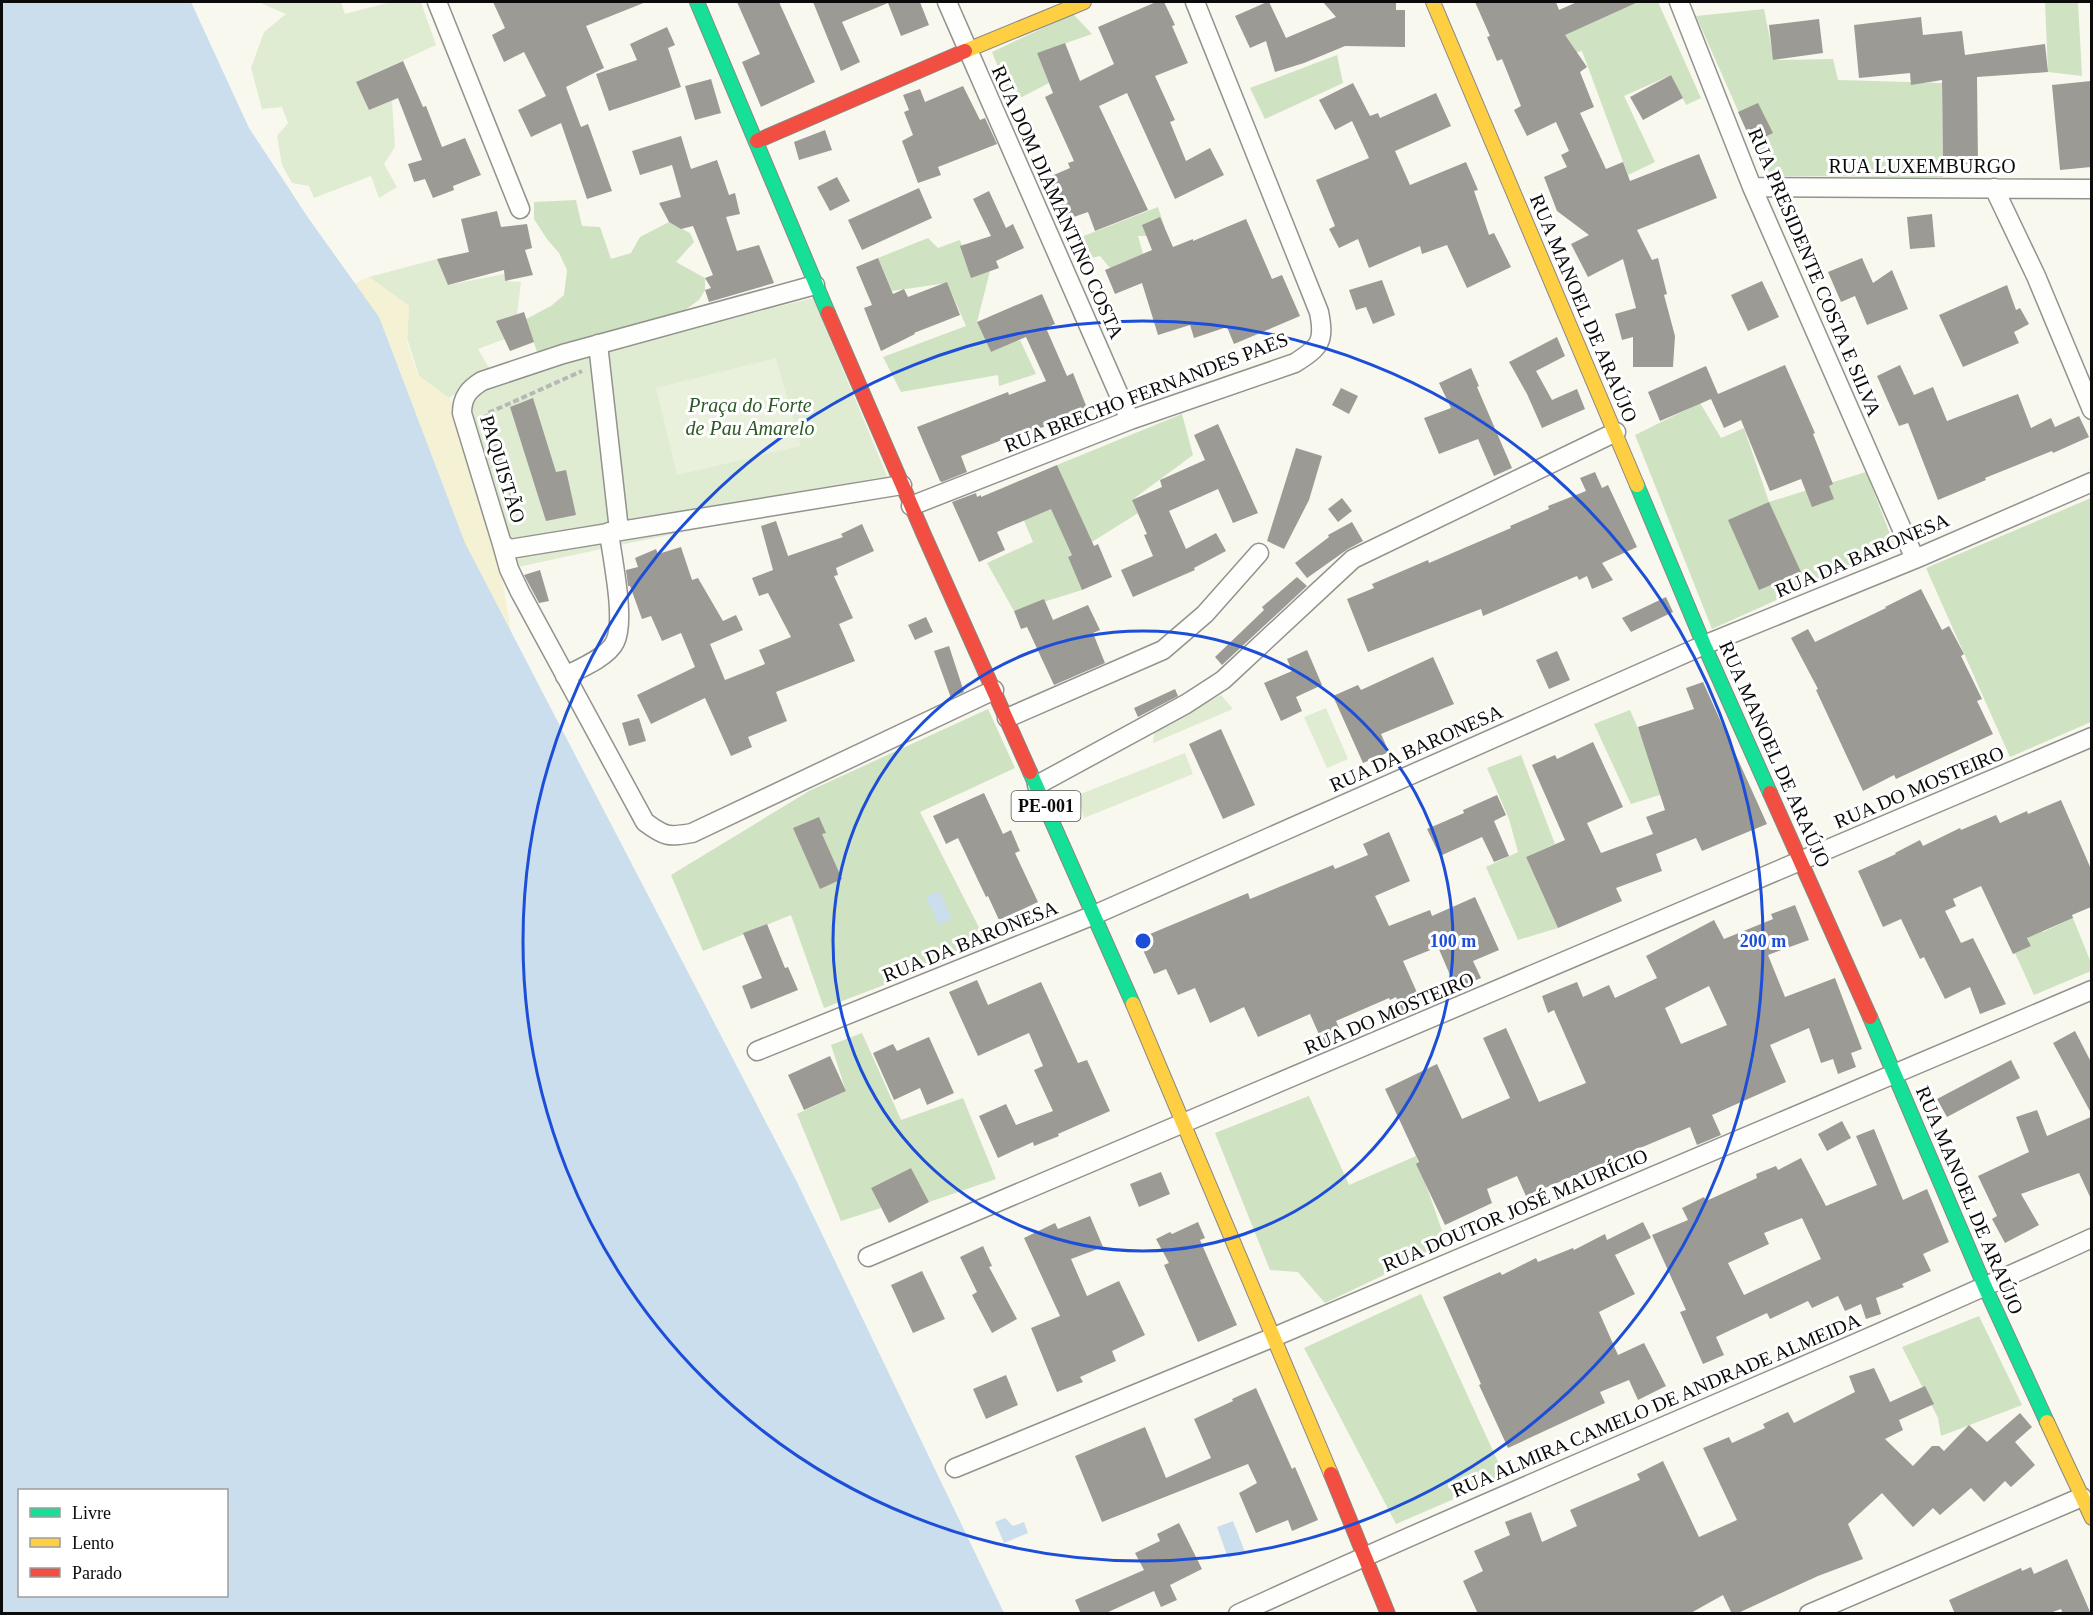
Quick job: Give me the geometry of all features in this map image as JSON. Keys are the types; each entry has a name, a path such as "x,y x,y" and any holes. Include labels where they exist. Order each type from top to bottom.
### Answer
{"street":[{"path":"437,2 520,209"},
{"name":"PE-001","path":"698,2 815,285 1184,1124 1388,1614"},
{"name":"RUA DOM DIAMANTINO COSTA","path":"947,2 966,50 1130,420"},
{"path":"757,141 966,50 1084,2"},
{"name":"RUA BRECHO FERNANDES PAES","path":"911,506 1130,420 1295,363 1314,351 1322,340 1323,330 1319,312 1195,2"},
{"name":"RUA MANOEL DE ARAÚJO","path":"1433,2 1704,645 1895,1072 1985,1287 2091,1518"},
{"path":"1679,2 1685,2"},
{"name":"RUA PRESIDENTE COSTA E SILVA","path":"1679,2 1752,188 1915,559"},
{"name":"RUA LUXEMBURGO","path":"1752,188 2091,189"},
{"path":"1994,189 2036,276 2091,410"},
{"name":"PAQUISTÃO","path":"815,285 598,344 482,381 472,387 465,396 462,413 502,544 510,549 902,485"},
{"path":"565,676 586,666 614,644 619,626 614,531 598,344"},
{"path":"1036,785 1186,704 1223,680 1353,559 1616,432"},
{"name":"RUA DA BARONESA","path":"757,1051 1094,915 1704,645 1915,559 2091,482"},
{"path":"502,544 517,584 645,822 657,831 671,836 693,833 994,690"},
{"path":"1007,718 1163,650 1205,614 1259,553"},
{"name":"RUA DO MOSTEIRO","path":"868,1257 2091,737"},
{"name":"RUA DOUTOR JOSÉ MAURÍCIO","path":"955,1468 1274,1337 2091,990"},
{"name":"RUA ALMIRA CAMELO DE ANDRADE ALMEIDA","path":"1238,1614 1364,1556 1985,1287 2091,1238"},
{"path":"1809,1614 2082,1497"}],"path":[{"path":"520,523 486,414 599,364"}],"green space":[{"path":"258,2 341,2 345,14 391,2 421,2 436,45 356,82 369,110 392,100 395,147 384,164 397,187 379,198 371,176 314,198 309,186 292,183 282,165 277,136 288,123 282,107 262,109 251,68 264,32 286,14"},
{"path":"1633,2 1658,2 1701,98 1686,105 1671,75 1624,96 1655,162 1628,175 1582,51 1540,62 1538,45"},
{"path":"2045,2 2078,2 2082,76 2048,72"},
{"path":"1764,9 1774,60 1833,59 1838,80 1942,83 1943,177 1767,176 1696,16"},
{"path":"1073,14 1092,34 1037,53 1049,83 1012,102 992,52"},
{"path":"1337,55 1343,83 1265,119 1250,88"},
{"path":"576,200 582,226 600,227 611,259 631,253 640,237 669,222 690,233 694,242 676,262 705,278 705,290 699,300 675,317 539,358 526,319 551,306 564,295 567,270 559,253 534,219 534,202"},
{"path":"1158,207 1165,228 1146,236 1138,236 1143,254 1110,268 1100,256 1083,260 1076,239"},
{"path":"928,238 938,248 960,240 971,277 990,271 977,322 991,352 1020,340 1036,374 999,386 998,375 901,392 883,357 966,326 947,283 892,291 878,258"},
{"path":"437,259 448,285 504,274 505,281 521,282 517,315 505,339 478,349 491,371 449,398 419,376 407,338 409,306 369,277"},
{"name":"Praça do Forte de Pau Amarelo","path":"813,298 893,490 518,567 508,562 461,399 551,363"},
{"path":"776,358 801,446 677,475 656,388"},
{"path":"1700,403 1721,438 1744,428 1769,502 1866,472 1895,547 1712,629 1635,435"},
{"path":"1182,414 1193,455 1132,500 1138,513 1068,557 1082,590 1014,611 987,563 1033,542 1009,485 1035,475 1082,521 1057,465"},
{"path":"2091,498 2091,722 2010,757 1926,568"},
{"path":"1221,695 1233,709 1153,743 1155,729"},
{"path":"1326,708 1348,759 1327,768 1304,717"},
{"path":"988,709 1015,768 920,812 988,945 824,1008 791,915 703,951 671,875 809,791"},
{"path":"1630,710 1666,793 1631,804 1594,724"},
{"path":"1185,753 1193,774 1084,818 1078,795"},
{"path":"1521,755 1555,844 1526,857 1558,928 1518,940 1486,867 1518,852 1509,819 1487,768"},
{"path":"2033,909 2043,932 2073,918 2091,963 2091,971 2034,995 2015,953 2031,946 2018,916"},
{"path":"862,1033 901,1120 963,1098 996,1179 929,1202 911,1168 871,1188 881,1208 841,1221 797,1114 846,1091 831,1045"},
{"path":"1309,1096 1349,1185 1416,1156 1447,1245 1325,1303 1298,1272 1270,1270 1215,1133"},
{"path":"1421,1294 1505,1477 1396,1524 1304,1348"},
{"path":"1979,1316 2022,1405 1941,1436 1938,1418 1902,1347"}],"sand":[{"path":"369,277 409,306 407,343 418,375 449,398 456,407 496,541 511,632 328,295"}],"water":[{"path":"2,2 191,2 249,128 309,219 379,317 465,543 797,1182 1004,1613 2,1613"},
{"path":"939,891 952,919 939,925 926,897"},
{"path":"1005,1518 1013,1526 1024,1522 1028,1533 1004,1543 995,1522"},
{"path":"1233,1521 1245,1552 1228,1558 1217,1527"}],"building":[{"path":"493,2 646,2 586,26 604,68 566,87 581,127 588,124 612,191 587,199 561,123 531,137 518,110 546,96 524,52 504,62 492,35 505,28"},
{"path":"737,2 779,2 815,82 761,107 742,62 760,54"},
{"path":"813,2 920,2 929,25 901,36 888,3 842,22 860,62 841,71"},
{"path":"1156,2 1164,2 1175,25 1172,26 1188,63 1155,76 1175,120 1170,122 1186,161 1210,148 1224,175 1175,199 1127,93 1099,106 1148,210 1095,231 1088,212 1068,219 1049,177 1070,168 1068,163 1074,161 1045,97 1053,93 1037,53 1065,43 1080,81 1114,64 1098,27"},
{"path":"1267,2 1286,38 1336,17 1323,2 1396,2 1396,10 1405,10 1405,47 1345,46 1275,72 1266,41 1250,48 1235,16"},
{"path":"1475,2 1556,2 1559,10 1577,2 1638,2 1565,35 1587,67 1580,72 1594,107 1580,113 1606,169 1623,162 1630,181 1699,154 1717,198 1637,230 1652,260 1658,258 1667,294 1664,295 1675,336 1673,367 1633,367 1633,337 1622,340 1615,314 1636,308 1623,259 1588,277 1571,244 1589,235 1557,211 1544,177 1567,167 1561,155 1569,151 1556,122 1527,136 1514,110 1521,106 1502,59 1497,61 1487,37 1490,36"},
{"path":"1921,17 1923,35 1962,31 1965,55 2045,44 2048,72 1977,77 1978,164 1943,164 1942,80 1911,85 1910,73 1859,78 1854,25"},
{"path":"1819,19 1823,53 1773,60 1769,25"},
{"path":"667,27 675,45 668,48 681,87 609,111 596,74 637,60 630,44"},
{"path":"403,61 423,107 426,106 442,147 465,138 481,175 453,186 454,190 433,198 425,179 414,182 408,164 422,160 398,98 369,110 356,82"},
{"path":"1671,75 1683,98 1643,120 1630,97"},
{"path":"711,79 721,113 695,120 685,86"},
{"path":"2091,81 2091,167 2060,170 2052,85"},
{"path":"1353,83 1370,116 1378,113 1380,118 1436,93 1451,126 1395,151 1410,185 1466,162 1478,190 1474,191 1489,235 1494,233 1511,267 1467,288 1447,245 1422,254 1420,246 1369,268 1358,239 1339,248 1329,229 1335,226 1316,180 1369,158 1352,121 1335,130 1319,100"},
{"path":"963,86 980,120 985,118 997,144 938,167 941,175 918,183 902,141 913,135 904,112 909,110 903,95 920,89 925,102"},
{"path":"1758,103 1773,133 1752,143 1738,112"},
{"path":"825,130 832,150 799,160 794,142"},
{"path":"681,136 691,169 717,160 729,195 735,193 740,214 726,217 737,251 759,245 774,283 709,302 705,290 711,288 705,278 713,275 693,226 681,229 669,222 659,203 681,197 672,165 640,175 632,151"},
{"path":"837,177 850,201 830,211 817,187"},
{"path":"919,188 932,218 862,250 848,220"},
{"path":"989,191 1006,228 1013,224 1024,248 996,261 999,268 971,278 960,246 991,236 973,199"},
{"path":"497,211 501,227 527,224 532,248 525,250 533,275 505,281 504,270 448,285 437,259 469,252 461,219"},
{"path":"1932,214 1935,247 1910,249 1907,217"},
{"path":"1160,217 1173,247 1246,219 1272,279 1282,275 1300,316 1234,344 1227,327 1194,338 1190,325 1158,335 1142,283 1115,294 1105,270 1152,250 1142,225"},
{"path":"878,258 893,294 904,289 908,297 947,282 960,315 914,333 881,351 864,308 872,305 856,267"},
{"path":"1862,258 1873,283 1892,270 1908,309 1867,325 1855,296 1841,302 1828,272"},
{"path":"1382,280 1395,315 1373,324 1366,307 1356,310 1349,290"},
{"path":"1762,281 1779,317 1748,331 1731,295"},
{"path":"2007,285 2016,310 2020,308 2029,324 2014,332 2019,343 1963,367 1939,315"},
{"path":"1042,294 1055,324 1046,328 1067,376 1073,373 1089,413 1034,430 1003,444 1002,440 961,456 967,472 940,481 917,427 1008,392 1009,395 1046,381 1026,337 991,352 977,322"},
{"path":"524,312 534,342 510,351 496,321"},
{"path":"1557,337 1565,356 1536,371 1552,400 1577,389 1585,409 1542,428 1509,362"},
{"path":"1785,365 1815,433 1813,434 1833,484 1829,486 1834,499 1812,507 1801,479 1770,491 1741,420 1724,428 1711,399 1660,421 1648,392 1706,366 1718,394"},
{"path":"1900,365 1914,395 1933,387 1947,421 2018,394 2031,428 2051,418 2055,427 2079,416 2089,437 1985,478 1986,480 1938,500 1908,423 1899,426 1877,376"},
{"path":"1471,368 1512,468 1494,476 1478,439 1439,454 1424,418 1451,408 1439,383"},
{"path":"1341,388 1358,396 1349,414 1332,405"},
{"path":"533,398 556,472 566,470 576,515 546,521 510,407"},
{"path":"1218,424 1258,513 1233,523 1218,489 1169,511 1186,549 1216,533 1226,551 1194,568 1195,570 1133,597 1121,570 1153,556 1144,535 1147,534 1132,500 1162,487 1160,480 1205,460 1194,435"},
{"path":"1296,448 1322,456 1309,500 1284,549 1267,541"},
{"path":"1057,465 1094,546 1098,544 1112,577 1082,590 1068,557 1072,555 1051,509 997,532 1005,550 979,562 952,502 976,493 977,497 981,495 981,497"},
{"path":"1595,472 1602,488 1608,485 1637,547 1602,563 1613,580 1592,589 1587,576 1579,580 1577,576 1483,616 1481,609 1368,652 1347,599 1374,588 1372,584 1428,560 1429,563 1511,528 1510,526 1549,509 1548,506 1586,491 1580,478"},
{"path":"1342,498 1352,511 1338,522 1328,509"},
{"path":"1769,502 1801,572 1759,590 1728,520"},
{"path":"776,521 788,556 843,537 841,534 862,524 874,551 836,568 838,575 834,576 853,618 839,624 855,661 776,692 787,721 748,737 752,747 731,756 705,698 651,724 637,695 695,667 681,633 662,641 651,616 642,619 630,586 628,586 626,570 638,567 635,558 656,549 658,554 681,547 692,580 698,578 723,621 736,615 743,630 710,644 725,680 765,664 759,650 791,637 768,593 759,596 752,578 773,570 761,526"},
{"path":"1352,522 1363,541 1307,578 1295,563 1329,537 1328,535"},
{"path":"540,570 549,601 539,603 524,575"},
{"path":"1297,577 1307,586 1222,665 1215,657 1264,610 1262,607"},
{"path":"1921,589 1942,630 1949,626 1964,654 1961,656 1982,699 1977,701 1993,734 1896,779 1894,775 1863,791 1816,690 1818,689 1791,638 1808,629 1815,642"},
{"path":"1666,597 1673,612 1631,632 1622,618"},
{"path":"1044,599 1053,620 1088,605 1100,630 1093,633 1105,663 1054,685 1027,627 1021,629 1014,611"},
{"path":"926,617 933,632 915,640 908,625"},
{"path":"949,646 964,692 951,698 934,651"},
{"path":"1307,650 1322,685 1296,697 1302,711 1281,721 1264,683 1292,671 1287,659"},
{"path":"1557,651 1570,680 1549,689 1536,660"},
{"path":"1433,657 1454,704 1381,734 1389,752 1363,763 1333,696 1358,685 1361,690"},
{"path":"1703,682 1767,824 1702,851 1696,838 1656,854 1662,871 1616,888 1622,901 1558,928 1526,857 1565,840 1532,765 1555,755 1557,759 1593,742 1623,807 1587,823 1601,853 1653,834 1646,817 1665,810 1638,727 1694,709 1686,688"},
{"path":"1175,689 1178,696 1138,717 1134,708"},
{"path":"639,718 646,741 629,746 622,723"},
{"path":"1221,729 1255,805 1223,819 1189,744"},
{"path":"984,793 1003,834 1011,830 1020,851 1015,853 1038,902 999,920 958,838 946,844 933,816"},
{"path":"1497,795 1506,815 1494,821 1509,856 1494,862 1482,837 1440,856 1427,829"},
{"path":"2061,800 2091,869 2091,907 2072,915 2073,918 2027,938 2031,946 2013,954 1981,886 1953,899 1956,906 1945,911 1961,943 1973,938 2006,1004 1980,1014 1970,987 1945,999 1924,957 1920,959 1901,919 1883,927 1858,871 1920,840 1923,846 1960,828 1961,830 1996,815 2000,823"},
{"path":"819,817 826,833 822,834 842,879 820,889 793,828"},
{"path":"1389,832 1410,881 1375,896 1389,926 1430,910 1432,916 1475,897 1499,950 1473,961 1481,978 1456,989 1438,947 1403,961 1423,1006 1404,1015 1396,997 1390,1000 1389,998 1336,1021 1344,1039 1325,1048 1310,1014 1258,1037 1244,1007 1210,1023 1195,988 1178,995 1166,969 1154,974 1138,939 1248,893 1250,899 1333,865 1335,869 1368,855 1363,844"},
{"path":"1795,905 1809,940 1768,955 1785,997 1835,978 1862,1049 1851,1053 1856,1067 1838,1074 1833,1059 1821,1063 1809,1028 1770,1045 1786,1082 1712,1115 1721,1135 1697,1145 1690,1127 1526,1196 1517,1176 1487,1189 1492,1203 1445,1225 1416,1164 1419,1162 1385,1089 1437,1064 1462,1119 1510,1098 1483,1038 1506,1028 1539,1102 1586,1083 1554,1010 1548,1013 1542,996 1577,982 1583,997 1609,985 1615,998 1657,978 1646,956 1714,920 1724,939 1773,919 1771,914","holes":["1709,986 1727,1025 1681,1044 1665,1008"]},
{"path":"767,924 785,968 788,967 798,990 751,1009 742,986 762,978 743,933"},
{"path":"977,980 988,1005 1041,982 1078,1063 1087,1060 1110,1111 1058,1134 1059,1136 1034,1146 1033,1142 998,1158 979,1116 1006,1104 1016,1125 1053,1111 1034,1070 1043,1066 1029,1033 978,1056 949,992"},
{"path":"2075,1031 2091,1062 2091,1113 2053,1043"},
{"path":"929,1037 954,1093 927,1105 920,1088 894,1100 873,1053 893,1044 897,1051"},
{"path":"830,1056 846,1091 804,1110 788,1075"},
{"path":"2011,1060 2020,1078 1947,1117 1937,1099"},
{"path":"2037,1110 2047,1136 2091,1117 2091,1199 2079,1173 2021,1194 2039,1225 2005,1243 1992,1219 1997,1216 1978,1176 2029,1152 2016,1117"},
{"path":"1842,1121 1851,1138 1827,1151 1818,1134"},
{"path":"1874,1129 1903,1200 1927,1189 1949,1242 1923,1254 1931,1271 1902,1284 1904,1287 1876,1298 1881,1314 1866,1319 1861,1304 1845,1311 1838,1296 1812,1308 1808,1301 1770,1319 1767,1313 1716,1337 1724,1355 1703,1364 1680,1312 1686,1310 1652,1235 1688,1220 1682,1208 1704,1197 1706,1201 1757,1178 1756,1174 1776,1166 1778,1170 1801,1158 1826,1206 1877,1185 1856,1136","holes":["1802,1218 1821,1259 1744,1295 1728,1263 1769,1244 1764,1233"]},
{"path":"911,1168 929,1202 889,1223 871,1188"},
{"path":"1161,1172 1170,1194 1139,1207 1130,1184"},
{"path":"1090,1216 1103,1247 1071,1259 1087,1296 1119,1281 1145,1335 1112,1351 1116,1361 1080,1377 1083,1382 1057,1392 1031,1328 1060,1316 1024,1238 1055,1223 1058,1229"},
{"path":"1198,1222 1205,1238 1200,1240 1237,1325 1198,1342 1164,1265 1169,1263 1156,1239"},
{"path":"1643,1222 1651,1238 1615,1255 1635,1294 1599,1312 1618,1355 1644,1343 1666,1386 1638,1400 1629,1380 1600,1392 1605,1403 1508,1448 1443,1297 1500,1272 1502,1275 1536,1258 1538,1262 1573,1248 1574,1250 1605,1234 1607,1240"},
{"path":"983,1246 992,1266 989,1267 1017,1319 992,1333 972,1295 977,1292 960,1257"},
{"path":"922,1271 945,1319 913,1333 891,1285"},
{"path":"1874,1368 1890,1402 1925,1386 1934,1404 1899,1420 1903,1430 1885,1439 1913,1466 1932,1446 1939,1446 1944,1451 1969,1425 1987,1442 2020,1413 2032,1427 2015,1442 2035,1465 2011,1487 2005,1481 1984,1502 1971,1488 1940,1515 1933,1508 1913,1527 1882,1493 1848,1524 1863,1559 1818,1576 1736,1614 1732,1614 1723,1595 1689,1614 1478,1614 1463,1581 1483,1571 1474,1551 1510,1535 1505,1522 1531,1512 1542,1542 1577,1526 1570,1510 1640,1480 1637,1474 1663,1461 1699,1537 1737,1520 1703,1448 1729,1437 1732,1443 1765,1428 1763,1424 1788,1412 1794,1423 1855,1392 1849,1376"},
{"path":"1006,1375 1018,1405 986,1419 973,1389"},
{"path":"1256,1388 1292,1469 1295,1467 1318,1520 1292,1531 1288,1520 1256,1533 1239,1493 1257,1483 1248,1464 1102,1522 1075,1456 1145,1427 1166,1478 1211,1458 1194,1419"},
{"path":"1179,1523 1202,1569 1170,1585 1177,1600 1161,1607 1154,1591 1104,1614 1081,1614 1075,1600 1144,1570 1135,1553 1160,1541 1157,1534"},
{"path":"2067,1559 2091,1614 2063,1614 2061,1609 2047,1614 1955,1614 1949,1600 2021,1568 2022,1571 2031,1567 2034,1574"}],"traffic: fast":[{"path":"697,2 828,313"},
{"path":"1637,485 1704,645 1770,793"},
{"path":"1030,772 1133,1004"},
{"path":"1870,1017 1985,1287 2047,1422"}],"traffic: slow":[{"path":"965,51 1084,2"},
{"path":"1433,2 1637,485"},
{"path":"1133,1004 1331,1474"},
{"path":"2047,1422 2092,1518"}],"traffic: jam":[{"path":"757,141 965,51"},
{"path":"828,313 1030,772"},
{"path":"1770,793 1870,1017"},
{"path":"1331,1474 1388,1614"}]}
